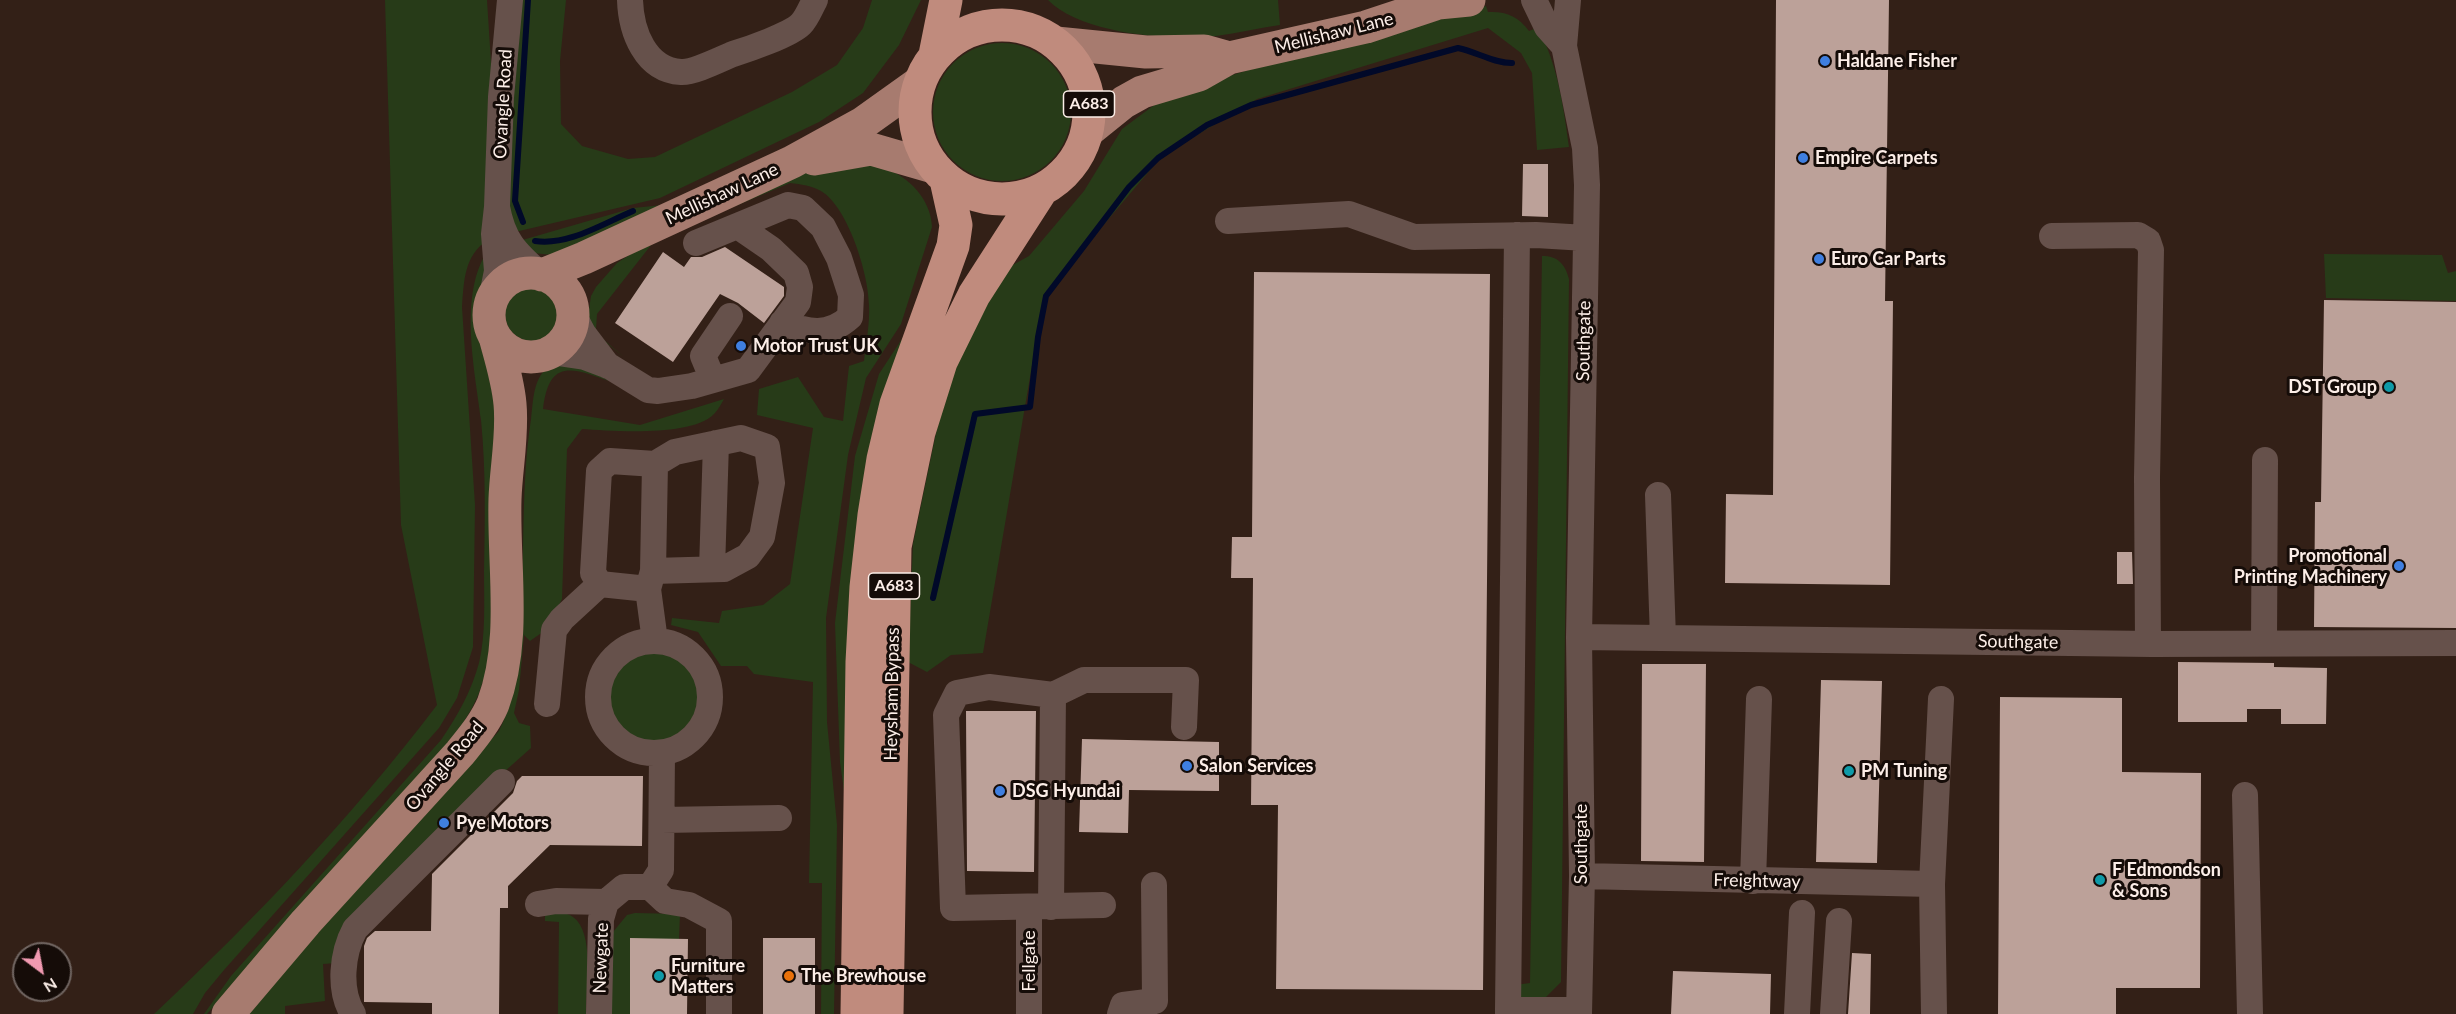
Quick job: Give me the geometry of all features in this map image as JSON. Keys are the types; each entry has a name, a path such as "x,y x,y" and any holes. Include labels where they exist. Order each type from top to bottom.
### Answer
{"highway":[{"name":"A683","path":"935,56 946,0"},
{"name":"A683","path":"1019,14 1056,43 1073,61 1084,82 1090,106 1088,131 1078,155 1062,176 1041,191 1017,198 992,200 967,193 939,174 921,148 915,127 914,105 919,83 935,56 954,39 977,28 1002,24 1019,14"},
{"name":"Heysham Bypass","path":"856,1014 862,662 866,587 883,459 896,404 953,246 956,225 939,174"},
{"name":"Heysham Bypass","path":"887,1014 895,547 919,432 941,362 956,327 974,295 1041,191"}],"main road":[{"name":"Mellishaw Lane","path":"1088,131 1124,102 1142,92 1200,75 1229,58 1366,27 1449,1"},
{"name":"Mellishaw Lane","path":"1056,43 1146,52 1204,51 1229,58"},
{"name":"Mellishaw Lane","path":"541,274 584,258 792,162 863,123 919,83"},
{"name":"Mellishaw Lane","path":"792,162 871,149 939,174"},
{"name":"Mellishaw Lane","path":"573,312 590,280 625,247 652,227"},
{"path":"541,274 554,280 570,298 573,312 567,336 549,353 536,357 524,357 502,346 495,337 489,319 491,301 497,290 516,275 541,274"},
{"name":"Ovangle Road","path":"228,1014 306,922 460,753 481,727 492,704 499,680 506,629 505,501 511,419 507,383 495,337"},
{"name":"Ovangle Road","path":"511,419 528,376 549,353"}],"street":[{"name":"Ovangle Road","path":"491,301 497,271 494,234 501,97 510,0"},
{"path":"630,0 634,28 640,45 665,69 683,73 764,44 800,25 815,0"},
{"name":"Southgate","path":"1534,0 1547,27 1564,46"},
{"name":"Southgate","path":"1568,0 1564,46 1585,148 1587,185 1579,637 1582,876 1579,1012"},
{"path":"696,243 788,205 803,208 823,226 839,258 851,295 850,317 840,327 825,331 804,330 782,323"},
{"name":"Ovangle Road","path":"497,207 507,240 520,256 541,274"},
{"path":"1228,221 1349,214 1414,237 1586,238"},
{"path":"549,353 585,357 609,366 648,390 658,391 748,370 798,302 800,287 796,273 771,249 738,227"},
{"path":"2052,236 2138,235 2148,241 2151,250 2147,478 2148,644"},
{"path":"1517,236 1508,1012 1579,1012"},
{"path":"573,312 587,340 609,366"},
{"path":"713,380 703,356 730,316"},
{"path":"547,704 554,630 576,605 600,584 650,580 724,569 748,556 762,537 772,483 767,447 741,438 675,452 655,464 610,461 599,471 593,573 600,584"},
{"path":"712,569 716,443"},
{"path":"2264,643 2265,460"},
{"path":"655,464 650,580 655,641"},
{"path":"1658,495 1663,638"},
{"name":"Southgate","path":"1579,637 2148,644 2456,643"},
{"path":"655,641 673,645 689,654 702,668 709,684 710,703 705,721 695,736 680,747 662,753 644,753 627,746 612,735 602,719 598,701 600,683 608,666 621,652 637,644 655,641"},
{"path":"1040,907 1053,695 1084,680 1186,680 1184,727"},
{"name":"Fellgate","path":"1053,695 989,687 957,693 946,715 953,908 1103,905"},
{"path":"1753,881 1759,699"},
{"path":"1934,1014 1932,884 1941,699"},
{"path":"650,887 661,870 662,753"},
{"path":"353,1014 348,1007 344,979 346,950 355,929 502,782"},
{"path":"2245,795 2250,1014"},
{"path":"662,820 779,818"},
{"name":"Freightway","path":"1582,876 1932,884"},
{"path":"1120,1014 1123,1005 1155,1001 1154,885"},
{"path":"538,904 556,901 606,902 624,887 650,887 665,901 689,905 719,921 719,1014"},
{"name":"Newgate","path":"598,1014 601,920 606,902"},
{"name":"Fellgate","path":"1029,1014 1040,907"},
{"path":"1797,1014 1802,913"},
{"path":"1833,1014 1839,921"}],"green space":[{"path":"385,0 487,0 493,94 488,240 474,253 470,261 465,278 462,307 475,505 473,647 457,698 439,728 224,970 205,993 193,1014 154,1014 302,866 371,788 437,705 401,525"},
{"path":"521,0 566,0 560,61 561,124 582,146 628,159 655,157 792,92 837,65 863,28 872,0 921,0 899,45 863,93 819,122 660,198 515,232 509,220 512,118"},
{"path":"1048,0 1278,0 1280,25 1216,36 1152,36 1104,28 1082,21 1063,12"},
{"path":"1486,6 1488,12 1500,12 1516,18 1529,31 1537,28 1555,70 1569,147 1537,150 1532,73 1521,53 1488,28 1257,99 1162,156 1044,295 983,653 951,655 927,672 908,662 913,544 947,380 958,353 1009,267 1029,256 1084,191 1122,129 1157,103 1223,78 1280,60"},
{"path":"1002,43 1028,49 1051,63 1065,86 1071,112 1065,138 1051,161 1028,175 1002,181 976,175 953,161 939,138 933,112 939,86 953,63 976,49"},
{"path":"856,164 884,168 902,177 923,199 931,217 932,227 901,324 866,378 848,455 826,618 827,722 837,825 834,1014 821,1014 822,883 809,883 813,682 754,674 747,666 721,666 698,632 671,625 672,618 719,623 722,611 763,605 790,584 813,428 757,415 759,389 798,377 824,417 843,421 849,366 864,361 868,333 868,292 861,260 848,226 831,199 814,188 790,183 655,240 597,314 596,329 604,340 624,357 594,333 588,316 591,296 596,287 617,263 657,237 795,174"},
{"path":"663,205 553,255 533,253 519,241 633,208"},
{"path":"488,250 483,283 474,306 474,317 497,378 493,622 486,672 479,693 451,743 207,1014 204,1014 231,976 441,740 472,684 479,663 484,629 485,515 483,439 473,356 471,310 473,289 479,268"},
{"path":"2324,254 2442,255 2448,273 2456,271 2456,301 2326,298"},
{"path":"1542,256 1557,259 1569,279 1561,982 1545,998 1521,1001 1515,985 1530,983"},
{"path":"527,287 537,287 547,291 555,299 559,314 555,329 547,337 537,341 527,341 517,337 509,329 505,319 505,309 509,299 517,291"},
{"path":"911,325 846,806 840,762 835,623 855,456 879,374"},
{"path":"579,363 609,381 584,372 564,371 556,374 550,382 543,409 640,425 724,399 714,414 688,426 651,431 582,429 567,449 562,599 547,629 530,641 524,635 519,690 514,713 519,723 530,726 531,748 504,772 337,963 323,964 325,1001 285,1006 285,1014 246,1014 307,940 499,731 509,704 517,656 522,597 525,478 534,394 540,376 547,368 560,364"},
{"path":"654,653 671,656 686,666 696,681 699,698 696,715 686,730 671,740 654,743 637,740 622,730 612,715 609,698 612,681 622,666 637,656"},
{"path":"545,912 570,915 580,924 587,948 588,962 586,1014 558,1014 559,922 545,921"},
{"path":"635,913 680,914 679,939 631,939 630,1014 610,1014 613,932 627,915"}],"building":[{"path":"1776,0 1889,0 1885,301 1893,301 1890,585 1725,583 1726,494 1773,495"},
{"path":"1523,164 1548,164 1548,217 1522,216"},
{"path":"725,247 784,287 784,296 764,323 738,303 720,294 673,362 615,323 663,252 684,267 691,257 702,257"},
{"path":"1254,272 1490,274 1483,990 1276,989 1278,805 1251,805 1253,578 1231,578 1232,537 1252,537"},
{"path":"2324,300 2456,302 2456,628 2314,627 2315,502 2321,502"},
{"path":"2117,552 2132,552 2133,584 2117,584"},
{"path":"2178,662 2274,663 2274,667 2327,668 2326,724 2281,724 2281,709 2247,709 2247,722 2178,722"},
{"path":"1642,664 1706,664 1704,862 1641,861"},
{"name":"PM Tuning","path":"1821,680 1882,681 1877,863 1816,862"},
{"name":"F Edmondson & Sons","path":"2000,697 2122,698 2122,772 2201,773 2200,988 2116,988 2116,1014 1998,1014"},
{"name":"DSG Hyundai","path":"966,711 1036,711 1034,872 967,871"},
{"path":"1082,739 1219,742 1219,791 1129,790 1128,833 1079,832"},
{"path":"522,776 643,776 642,846 550,845 508,886 508,908 500,908 499,1014 432,1014 432,1003 364,1002 364,946 367,938 375,931 431,931 432,874 513,793 517,781"},
{"name":"Furniture Matters","path":"630,938 688,939 687,1014 630,1014"},
{"name":"The Brewhouse","path":"763,938 815,938 815,1014 763,1014"},
{"path":"1852,953 1871,954 1870,1014 1848,1014"},
{"path":"1673,971 1771,974 1770,1014 1671,1014"}],"waterway":[{"path":"523,222 515,201 528,0"},
{"path":"933,598 975,414 1030,407 1038,337 1046,296 1129,187 1158,158 1207,125 1251,105 1458,48 1498,61 1512,63"},
{"path":"535,241 547,242 572,237 633,211"}],"place":[{"name":"Haldane Fisher","path":"1825,61"},
{"name":"Empire Carpets","path":"1803,158"},
{"name":"Euro Car Parts","path":"1819,259"},
{"name":"Motor Trust UK","path":"741,346"},
{"name":"DST Group","path":"2389,387"},
{"name":"Promotional Printing Machinery","path":"2399,566"},
{"name":"Salon Services","path":"1187,766"},
{"name":"PM Tuning","path":"1849,771"},
{"name":"DSG Hyundai","path":"1000,791"},
{"name":"Pye Motors","path":"444,823"},
{"name":"F Edmondson & Sons","path":"2100,880"},
{"name":"Furniture Matters","path":"659,976"},
{"name":"The Brewhouse","path":"789,976"}]}
